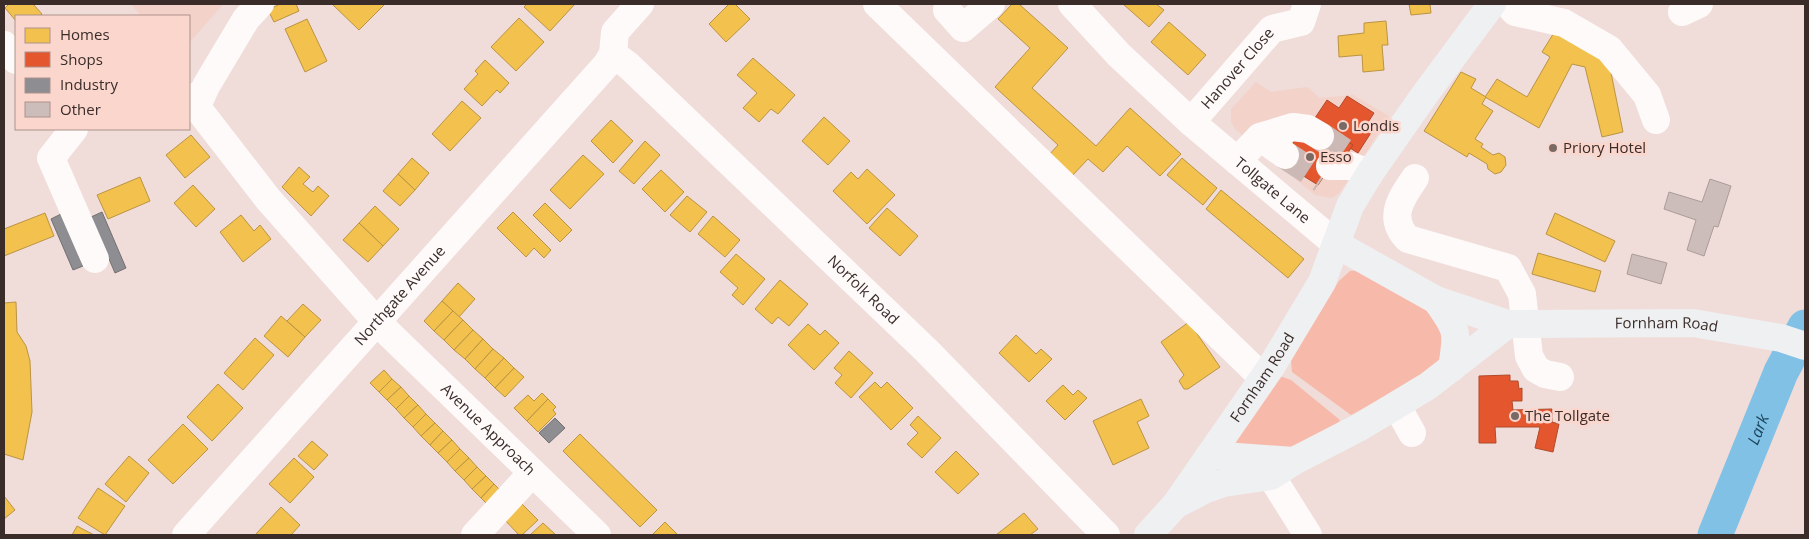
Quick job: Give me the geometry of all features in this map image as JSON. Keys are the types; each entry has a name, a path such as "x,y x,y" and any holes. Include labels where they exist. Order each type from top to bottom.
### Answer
{"main road":[{"name":"Fornham Road","path":"1148,535 1176,504 1263,378 1322,282 1350,206 1344,168 1423,97 1492,4"},
{"name":"Tollgate Lane","path":"1336,244 1436,300 1516,324"},
{"path":"1436,300 1450,320 1457,338 1452,368"},
{"name":"Fornham Road","path":"1176,504 1206,489 1224,483 1271,476 1294,461 1397,406 1516,324 1693,323 1793,342"},
{"path":"1210,455 1294,461"}],"street":[{"path":"193,102 226,56 246,19 260,4"},
{"path":"613,54 615,32 640,4"},
{"path":"877,4 1263,378"},
{"path":"947,10 964,28 991,4"},
{"name":"Tollgate Lane","path":"1072,4 1119,55 1191,122 1336,244"},
{"name":"Hanover Close","path":"1191,122 1272,29 1301,22 1307,4"},
{"path":"1508,4 1515,12 1564,23 1609,49 1647,95 1656,120"},
{"path":"4,45 15,59"},
{"name":"Northgate Avenue","path":"186,535 378,323 474,211 607,64 613,54"},
{"name":"Norfolk Road","path":"613,54 629,66 927,351 1106,535"},
{"name":"Avenue Approach","path":"193,102 268,199 378,323 597,535"},
{"path":"1237,160 1260,137 1294,127 1308,129 1320,136"},
{"path":"82,131 51,158 95,259"},
{"path":"1260,137 1289,149"},
{"path":"1415,178 1400,200 1396,217 1400,232 1408,239 1508,268 1522,294 1516,324 1529,356 1536,369 1545,374 1560,377"},
{"path":"1397,406 1412,432"},
{"path":"475,535 532,473"},
{"path":"1271,476 1308,535"}],"shaded area":[{"path":"131,4 223,4 190,42 190,15 140,15"},
{"path":"1256,82 1271,92 1307,87 1320,98 1353,95 1389,116 1352,175 1339,193 1332,198 1315,195 1235,129 1231,122 1231,109"},
{"path":"1362,270 1432,313 1442,329 1444,351 1435,369 1351,415 1292,372 1291,360 1339,281 1350,271"},
{"path":"1280,376 1291,380 1340,420 1336,428 1272,461 1226,454"}],"building: Homes":[{"path":"9,4 33,4 42,14 15,15 15,20 5,8"},
{"path":"280,4 296,4 299,11 274,22 268,10"},
{"path":"332,4 385,4 359,30"},
{"path":"527,4 575,4 550,31 524,7"},
{"path":"729,4 735,4 750,19 726,42 709,24"},
{"path":"1012,4 1019,4 1068,48 1032,88 1096,146 1130,108 1181,154 1160,176 1127,146 1103,172 1088,159 1071,177 1048,156 1058,145 995,87 1030,48 998,19"},
{"path":"1123,4 1156,4 1164,10 1149,27"},
{"path":"1409,4 1430,4 1431,13 1411,15"},
{"path":"519,18 544,42 516,71 491,47"},
{"path":"307,19 327,61 305,72 285,29"},
{"path":"1386,21 1388,45 1382,45 1384,70 1363,72 1362,55 1339,57 1338,36 1364,33 1364,23"},
{"path":"1169,22 1206,55 1188,75 1151,42"},
{"path":"1555,31 1608,58 1623,132 1602,137 1585,67 1572,64 1539,128 1485,97 1497,79 1527,97 1550,57 1542,52"},
{"path":"753,58 795,95 778,114 771,109 759,122 743,108 757,93 737,75"},
{"path":"485,60 509,83 500,93 497,90 482,106 464,89 478,74 475,71"},
{"path":"1461,72 1476,79 1471,88 1486,97 1482,104 1493,111 1475,139 1483,144 1481,147 1493,155 1499,153 1505,157 1506,165 1501,172 1495,174 1488,169 1487,164 1469,153 1467,157 1424,131"},
{"path":"462,101 481,118 450,151 432,134"},
{"path":"824,117 850,141 828,165 802,141"},
{"path":"611,120 633,141 613,163 591,141"},
{"path":"191,135 210,157 185,178 166,155"},
{"path":"645,141 660,155 634,184 619,171"},
{"path":"583,155 604,174 570,209 550,190"},
{"path":"412,158 429,173 415,190 398,174"},
{"path":"1182,158 1217,188 1203,205 1167,175"},
{"path":"299,167 310,177 303,184 313,192 318,186 329,196 311,216 282,187"},
{"path":"867,169 895,195 867,224 833,191 851,172 858,179"},
{"path":"661,170 684,192 665,212 642,189"},
{"path":"398,174 415,190 400,206 383,191"},
{"path":"140,177 150,201 108,219 97,195"},
{"path":"193,185 215,209 196,227 174,203"},
{"path":"1221,190 1304,259 1288,278 1206,209"},
{"path":"687,196 707,212 690,232 670,215"},
{"path":"545,203 572,230 560,242 533,215"},
{"path":"375,206 399,229 383,246 359,223"},
{"path":"887,208 918,236 900,256 869,228"},
{"path":"513,212 551,250 544,258 534,248 526,257 497,228"},
{"path":"45,213 54,236 4,256 4,229"},
{"path":"1555,213 1615,241 1605,262 1546,234"},
{"path":"241,215 254,231 260,225 271,239 243,262 220,232"},
{"path":"713,216 740,240 725,257 698,234"},
{"path":"359,223 383,246 368,262 343,240"},
{"path":"1538,253 1601,271 1595,292 1532,274"},
{"path":"736,254 765,279 743,305 732,295 738,288 720,272"},
{"path":"780,280 808,304 789,326 778,317 772,324 755,309"},
{"path":"458,283 475,299 459,317 442,301"},
{"path":"442,301 453,311 434,331 424,321"},
{"path":"16,302 17,332 26,346 30,361 32,412 23,460 4,454 4,303"},
{"path":"303,304 321,320 305,337 287,321"},
{"path":"453,311 463,320 444,340 434,331"},
{"path":"281,316 305,337 288,357 264,336"},
{"path":"463,320 473,330 454,350 444,340"},
{"path":"1189,322 1220,367 1188,389 1184,389 1179,381 1184,375 1161,342"},
{"path":"808,324 820,335 825,330 839,343 814,370 788,345"},
{"path":"473,330 483,339 465,359 454,350"},
{"path":"1016,335 1036,354 1041,349 1052,359 1029,382 999,353"},
{"path":"255,338 274,355 243,390 224,373"},
{"path":"483,339 493,349 475,369 465,359"},
{"path":"493,349 504,358 485,378 475,369"},
{"path":"849,351 873,373 851,398 835,383 842,375 834,368"},
{"path":"504,358 514,368 495,388 485,378"},
{"path":"514,368 524,377 505,397 495,388"},
{"path":"384,370 392,379 379,392 370,383"},
{"path":"392,379 401,387 387,400 379,392"},
{"path":"875,382 881,388 887,382 913,408 891,430 859,397"},
{"path":"218,384 243,408 212,441 187,417"},
{"path":"1063,385 1073,395 1078,390 1087,398 1065,420 1046,401"},
{"path":"401,387 409,396 396,409 387,400"},
{"path":"542,393 548,399 527,421 514,408 528,395 534,401"},
{"path":"409,396 418,405 404,418 396,409"},
{"path":"548,399 556,407 553,410 556,414 538,432 527,421"},
{"path":"1141,399 1149,416 1137,422 1149,448 1113,465 1093,421"},
{"path":"418,405 426,414 413,427 404,418"},
{"path":"426,414 435,423 421,436 413,427"},
{"path":"918,416 941,438 922,458 907,444 918,433 910,425"},
{"path":"435,423 443,431 430,445 421,436"},
{"path":"183,424 208,449 173,484 148,460"},
{"path":"443,431 452,440 438,453 430,445"},
{"path":"580,434 657,510 640,527 563,451"},
{"path":"452,440 460,449 447,462 438,453"},
{"path":"312,441 328,455 314,470 298,456"},
{"path":"460,449 469,458 455,471 447,462"},
{"path":"956,451 979,474 958,494 935,472"},
{"path":"129,456 149,473 126,502 105,484"},
{"path":"294,458 314,477 290,503 269,484"},
{"path":"469,458 477,467 464,480 455,471"},
{"path":"477,467 486,476 472,489 464,480"},
{"path":"486,476 494,484 481,498 472,489"},
{"path":"494,484 503,493 489,506 481,498"},
{"path":"98,488 125,506 105,535 78,518"},
{"path":"4,496 15,510 4,519"},
{"path":"519,501 538,520 522,535 519,535 502,517"},
{"path":"281,507 300,525 291,535 255,535"},
{"path":"1024,513 1038,529 1030,535 996,535"},
{"path":"665,522 678,535 652,535"},
{"path":"543,523 556,535 530,535"},
{"path":"77,526 94,535 72,535"}],"building: Shops":[{"name":"Londis","path":"1347,96 1374,113 1367,124 1374,128 1358,153 1311,124 1327,100 1339,108"},
{"name":"Esso","path":"1325,127 1353,145 1344,159 1338,155 1318,185 1281,162 1302,129"},
{"name":"The Tollgate","path":"1510,375 1510,381 1518,381 1519,389 1522,388 1522,401 1512,401 1513,410 1552,409 1552,422 1559,424 1553,452 1535,448 1540,427 1495,427 1496,443 1479,443 1479,376"}],"building: Industry":[{"path":"102,212 126,268 115,273 91,217"},
{"path":"61,214 83,266 73,270 51,219"},
{"path":"555,418 565,428 549,443 539,433"}],"building: Other":[{"path":"1710,179 1731,186 1718,227 1714,226 1704,256 1687,250 1696,220 1664,209 1669,192 1702,202"},
{"path":"1632,254 1667,263 1661,284 1627,274"}],"waterway":[{"name":"Lark","path":"1715,535 1781,372 1805,327"}],"tunnel":[{"path":"1320,136 1347,154"},
{"path":"1285,155 1322,179"}],"place":[{"name":"Londis","path":"1343,126"},
{"name":"Priory Hotel","path":"1553,148"},
{"name":"Esso","path":"1310,157"},
{"name":"The Tollgate","path":"1515,416"}]}
